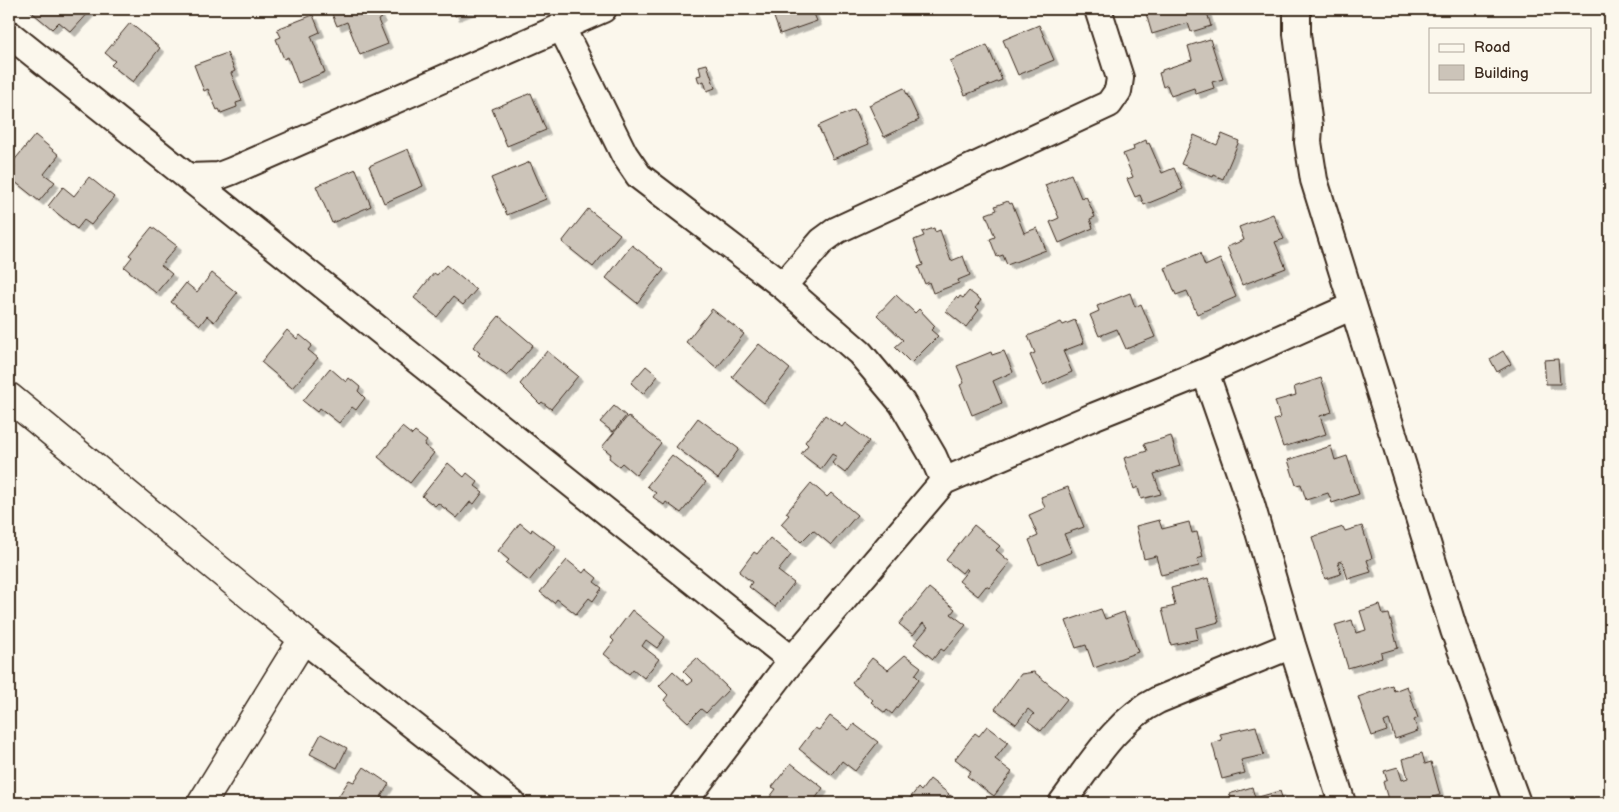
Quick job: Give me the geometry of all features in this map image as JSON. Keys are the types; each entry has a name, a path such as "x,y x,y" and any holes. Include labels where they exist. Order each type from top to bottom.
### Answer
{"street":[{"path":"188,177 219,176 232,171 603,9"},
{"path":"783,286 822,242 836,230 1110,104 1118,91 1120,78 1098,9"},
{"path":"1297,9 1297,34 1309,126 1308,142 1314,180 1454,630 1517,803"},
{"path":"561,26 624,154 639,176 783,286 860,353 882,378 915,426 944,481"},
{"path":"9,34 792,660"},
{"path":"683,803 792,660 944,481 1095,416 1205,372 1353,306"},
{"path":"1205,372 1251,504 1292,646 1342,803"},
{"path":"9,397 303,639 512,803"},
{"path":"202,803 303,639"},
{"path":"1062,803 1120,728 1137,711 1158,700 1292,646"}],"building":[{"path":"28,9 92,9 71,32 59,22 52,29"},
{"path":"330,9 378,9 381,18 378,20 388,44 360,55 347,22 337,26"},
{"path":"452,9 473,9 455,16"},
{"path":"771,9 812,9 817,21 780,34"},
{"path":"1206,9 1211,26 1191,32 1188,23 1152,34 1145,10"},
{"path":"313,15 320,32 311,36 325,72 298,83 288,57 284,59 276,39 281,37 277,29"},
{"path":"130,23 160,48 133,82 111,65 115,61 105,53"},
{"path":"1039,25 1054,60 1018,75 1003,40"},
{"path":"1210,39 1223,79 1212,82 1214,88 1196,94 1194,88 1171,96 1167,85 1163,87 1159,73 1162,70 1192,60 1188,46"},
{"path":"987,45 1002,80 965,95 950,61"},
{"path":"227,53 235,71 231,73 242,101 236,103 237,107 221,113 219,109 217,110 208,89 204,91 194,65"},
{"path":"707,64 715,88 707,91 704,81 699,83 697,76 701,75 699,66"},
{"path":"904,88 919,120 884,137 869,105"},
{"path":"531,93 546,130 507,146 492,109"},
{"path":"854,110 869,144 833,159 818,126"},
{"path":"1222,134 1239,141 1223,179 1181,164 1194,135 1217,145"},
{"path":"35,135 59,155 44,174 55,182 39,201 9,177 15,166 12,163"},
{"path":"1146,140 1162,173 1174,168 1183,189 1144,205 1140,195 1135,197 1127,179 1133,177 1123,154 1134,150 1133,146"},
{"path":"408,149 423,186 384,203 369,166"},
{"path":"530,162 546,199 507,215 491,178"},
{"path":"356,169 371,206 332,223 316,186"},
{"path":"1071,174 1081,198 1086,196 1095,217 1090,219 1093,228 1059,243 1050,222 1059,218 1045,185"},
{"path":"89,177 114,197 91,225 84,220 77,229 48,206 63,187 74,196"},
{"path":"1008,201 1010,204 1012,203 1024,233 1037,228 1046,250 1007,265 1003,255 997,257 990,239 995,237 986,214 997,210 995,206"},
{"path":"588,209 620,234 593,267 562,242"},
{"path":"1273,214 1284,239 1275,242 1286,268 1242,285 1227,247 1244,240 1239,227"},
{"path":"152,227 177,246 161,265 172,274 156,293 124,267 132,257 129,255"},
{"path":"934,228 935,232 940,230 951,261 963,256 970,275 958,280 959,283 933,293 929,282 925,284 918,267 923,265 914,240 924,236 922,232"},
{"path":"632,245 664,270 637,303 606,278"},
{"path":"1200,253 1205,266 1220,259 1236,297 1197,314 1187,291 1176,295 1165,268"},
{"path":"446,265 476,290 463,305 453,297 437,317 414,298 434,273 437,275"},
{"path":"212,273 237,293 214,322 207,316 200,325 171,302 186,283 197,292"},
{"path":"969,291 981,300 976,307 979,310 966,327 946,311 956,297 958,299 960,296 963,298"},
{"path":"1130,293 1135,307 1141,304 1155,337 1126,349 1117,329 1099,336 1090,315 1099,311 1097,306"},
{"path":"896,295 915,313 919,309 935,326 931,330 938,336 911,363 895,347 903,340 877,315"},
{"path":"712,309 744,334 717,368 686,342"},
{"path":"499,316 533,345 507,376 478,355 480,353 473,347"},
{"path":"1075,320 1084,343 1063,351 1072,372 1043,385 1030,355 1035,353 1028,336 1061,322 1063,325"},
{"path":"287,330 297,339 300,335 312,345 308,350 318,358 292,388 261,362"},
{"path":"759,344 790,369 764,403 732,377"},
{"path":"547,351 578,376 551,409 542,402 540,404 520,384"},
{"path":"1004,351 1013,372 993,381 1002,403 972,415 960,385 964,383 957,366 991,352 992,355"},
{"path":"1503,351 1511,364 1497,372 1490,359"},
{"path":"1558,359 1560,384 1546,384 1544,360"},
{"path":"646,366 658,376 643,394 631,383"},
{"path":"330,368 346,382 349,378 360,387 358,391 365,398 356,410 352,407 339,423 320,408 317,412 303,401"},
{"path":"1321,378 1332,412 1320,416 1326,434 1283,447 1274,420 1280,418 1275,401 1296,395 1294,387"},
{"path":"614,406 626,416 613,432 600,422"},
{"path":"825,415 842,427 845,423 869,441 845,473 832,463 837,457 832,454 821,469 801,454 808,445 805,442"},
{"path":"628,416 661,443 636,475 622,463 619,466 609,458 611,454 602,447"},
{"path":"698,418 739,449 718,479 676,447"},
{"path":"402,427 412,435 415,432 427,441 424,445 434,453 410,483 378,457"},
{"path":"1171,436 1180,466 1154,474 1161,494 1141,499 1138,487 1134,489 1124,458 1147,451 1144,444"},
{"path":"1331,446 1335,460 1347,456 1359,494 1332,503 1328,493 1306,500 1301,484 1296,485 1288,460"},
{"path":"672,455 706,482 681,513 666,502 664,505 653,497 656,493 647,486"},
{"path":"448,463 464,477 467,473 478,482 475,486 483,492 474,504 470,502 457,518 438,503 435,506 422,496"},
{"path":"811,483 827,497 831,493 857,515 831,545 813,530 801,542 781,524 789,515 786,513"},
{"path":"1068,487 1084,527 1064,534 1072,552 1039,565 1029,540 1038,536 1029,515 1045,508 1041,497"},
{"path":"1159,520 1162,529 1189,522 1192,533 1197,532 1203,557 1197,559 1199,566 1161,575 1156,556 1144,559 1136,526"},
{"path":"520,523 531,532 532,529 556,547 529,581 506,563 509,560 498,551"},
{"path":"974,525 1000,546 996,550 1010,562 989,588 986,586 978,596 959,581 968,570 966,568 962,573 946,560"},
{"path":"1362,526 1372,558 1367,560 1371,572 1348,579 1342,561 1338,562 1341,574 1325,579 1312,537 1343,527 1345,531"},
{"path":"770,538 791,555 778,571 794,583 775,607 749,587 752,582 739,572 754,552 757,554"},
{"path":"567,560 583,573 586,569 597,578 594,582 602,588 593,601 589,598 576,614 557,599 554,603 540,592"},
{"path":"1208,578 1219,622 1196,628 1198,639 1171,645 1162,609 1175,606 1171,588"},
{"path":"929,588 955,609 951,614 966,625 944,651 941,649 933,659 914,644 928,627 923,623 913,635 899,624"},
{"path":"1380,605 1383,615 1389,614 1398,648 1381,653 1382,658 1348,668 1335,625 1352,620 1356,633 1366,630 1360,611"},
{"path":"1101,609 1105,619 1124,612 1138,652 1094,668 1086,645 1076,648 1066,621"},
{"path":"632,610 665,637 657,648 646,640 642,646 659,659 644,678 633,669 629,674 604,654 614,641 611,638"},
{"path":"905,655 921,667 915,675 919,679 892,714 887,710 885,713 871,702 873,700 852,683 872,658 888,670"},
{"path":"697,658 729,689 706,713 701,709 688,722 664,700 668,695 659,686 673,671 688,685 693,681 683,671"},
{"path":"1034,672 1067,699 1041,731 1028,721 1034,714 1028,709 1016,724 995,709 1021,674"},
{"path":"1392,685 1394,691 1407,686 1418,718 1414,720 1418,731 1395,739 1389,720 1384,722 1387,731 1372,736 1358,697"},
{"path":"830,716 849,730 854,724 878,742 855,771 842,761 832,775 799,749 815,728 819,730"},
{"path":"987,726 1008,742 995,759 1012,772 994,796 967,776 971,771 955,759 975,733 979,736"},
{"path":"1256,726 1264,755 1241,760 1245,773 1222,779 1212,743 1222,740 1220,734"},
{"path":"321,734 347,748 337,768 310,754"},
{"path":"1422,753 1425,764 1431,762 1440,795 1422,800 1423,803 1389,803 1383,782 1387,780 1384,771 1398,767 1402,780 1408,778 1403,759"},
{"path":"791,763 823,788 813,802 815,803 771,803 767,801 776,789 772,787"},
{"path":"364,767 389,784 377,803 343,803 345,801 338,797 349,780 354,782"},
{"path":"930,779 949,794 941,803 906,803 918,788 921,791"},
{"path":"1252,787 1255,798 1280,791 1284,803 1232,803 1229,794"},
{"path":"950,795 960,803 943,803"}]}
